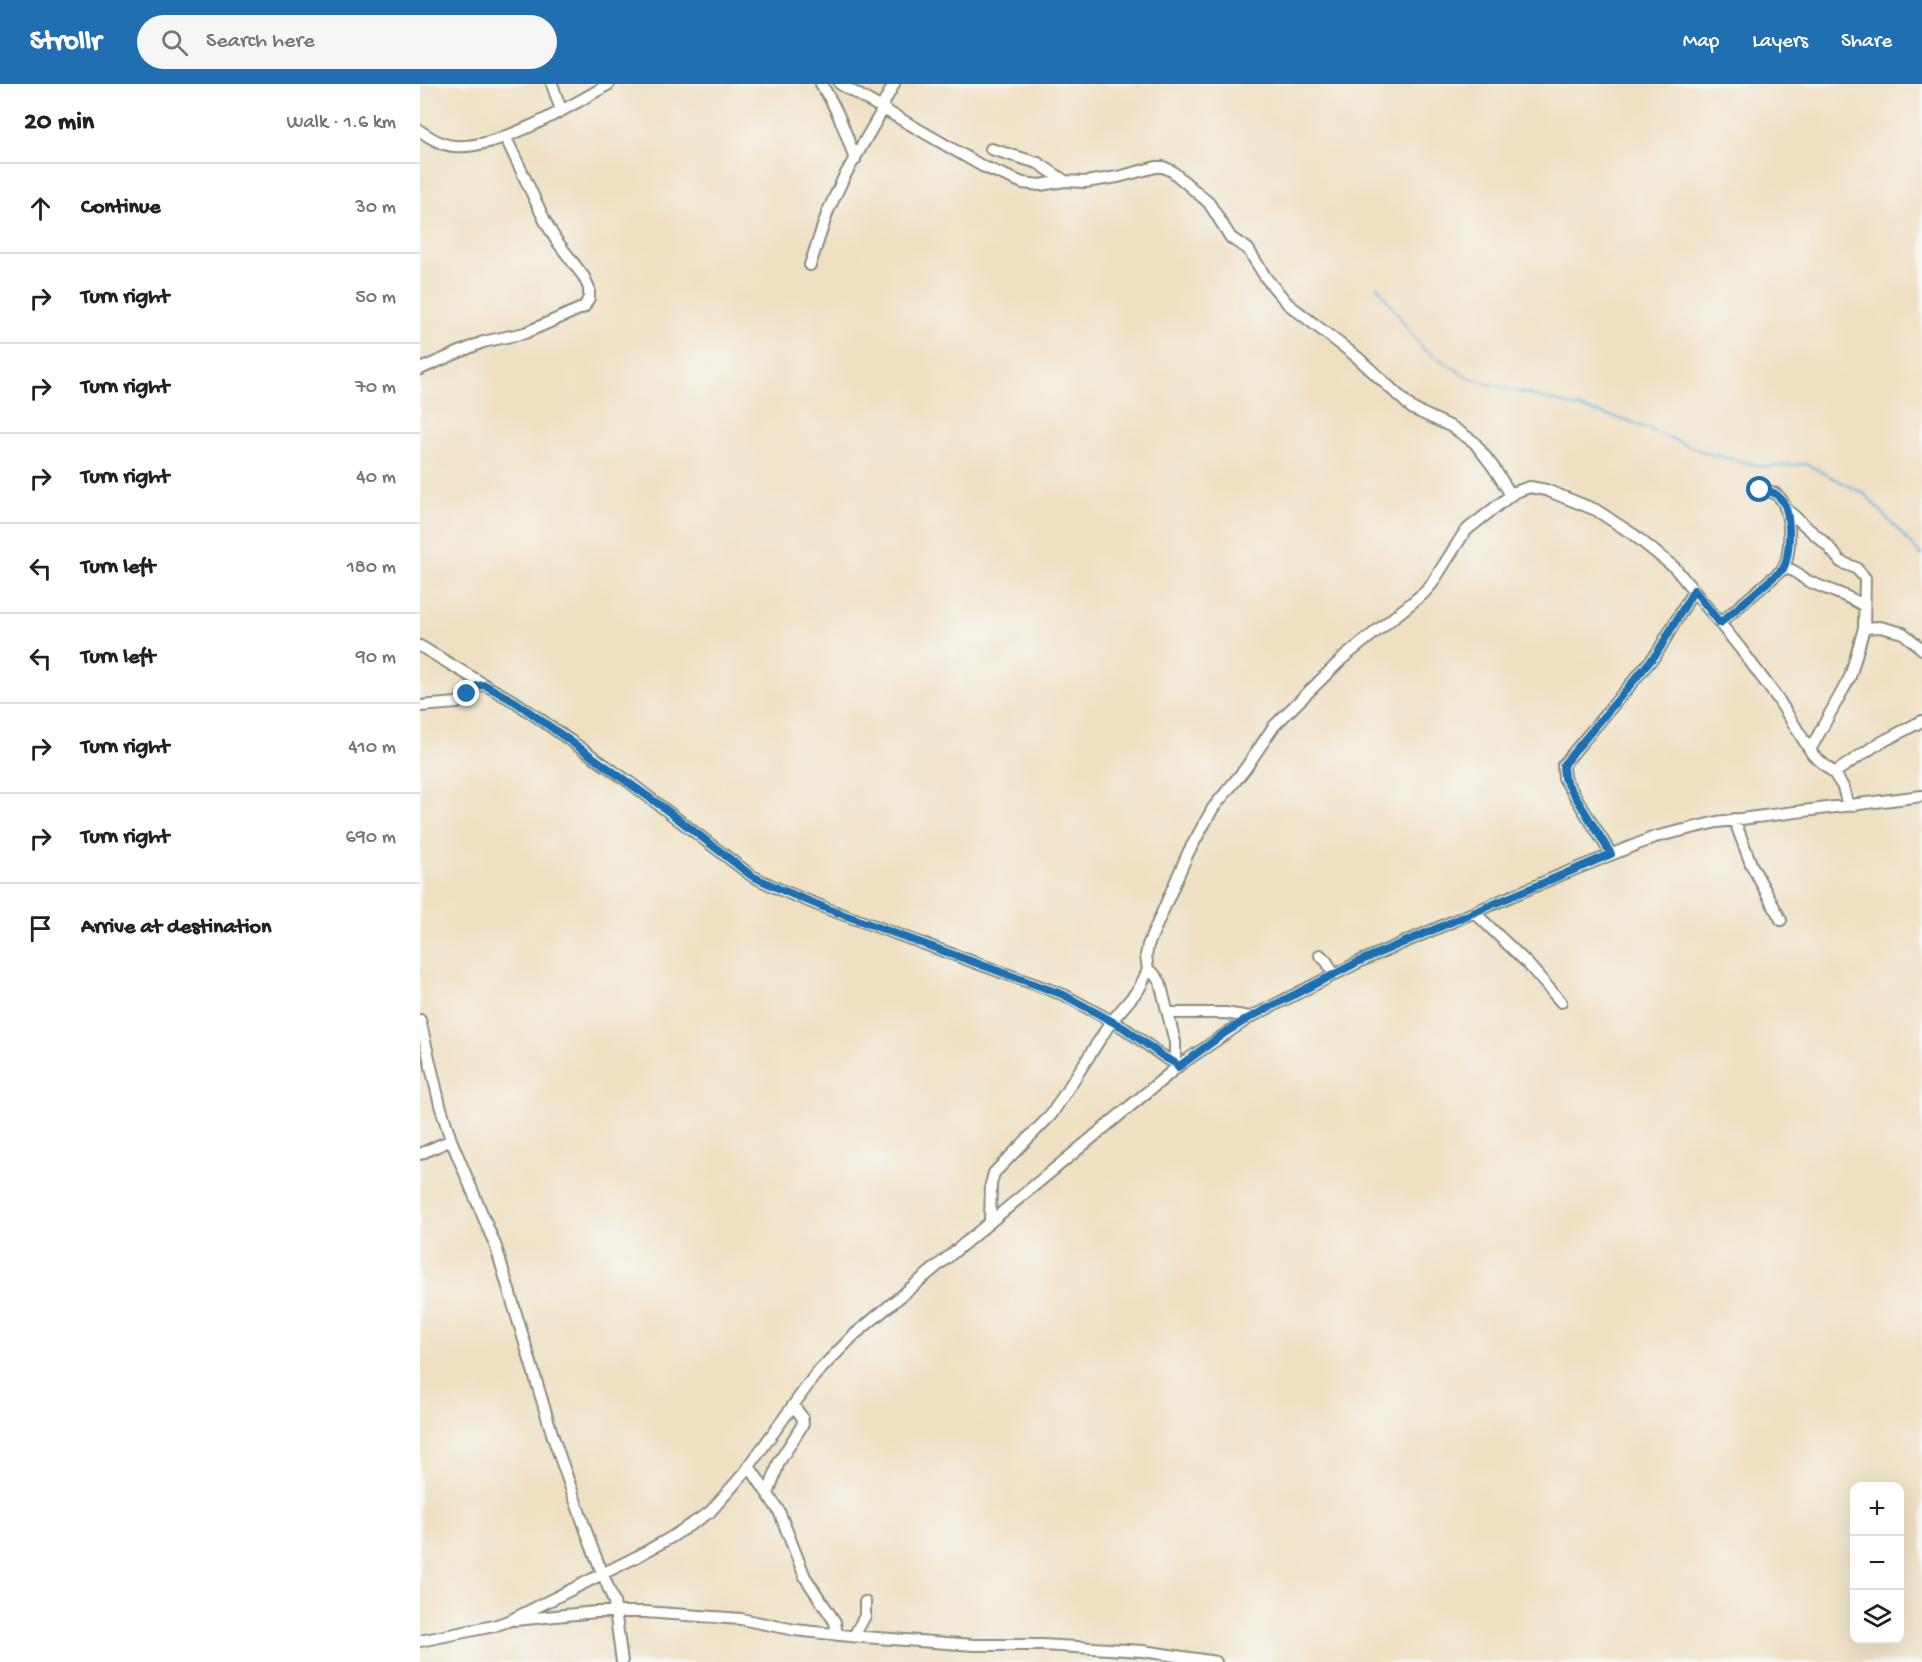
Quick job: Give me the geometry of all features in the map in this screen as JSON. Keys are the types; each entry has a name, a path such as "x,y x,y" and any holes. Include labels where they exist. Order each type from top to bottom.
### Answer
{"street":[{"path":"552,84 561,110"},
{"path":"420,131 443,144 456,146 482,143 505,136 561,110 609,84"},
{"path":"821,84 833,102 855,160"},
{"path":"840,84 982,166 1023,183 1040,185 1084,182 1118,177 1156,167 1172,171 1209,203 1231,238 1248,249 1266,278 1288,304 1357,357 1413,408 1452,427 1474,442 1511,495"},
{"path":"810,265 828,211 894,84"},
{"path":"420,369 483,342 534,329 584,307 589,298 589,288 584,277 556,240 505,136"},
{"path":"991,149 1038,163 1065,182"},
{"path":"990,1222 991,1184 994,1173 1051,1115 1112,1022 1139,989 1148,970 1146,956 1148,945 1188,853 1219,799 1245,769 1269,732 1285,713 1335,665 1424,593 1452,555 1464,533 1511,495 1522,489 1530,487 1546,490 1596,510 1613,520 1675,568 1778,699 1810,750 1834,772 1843,787 1848,806"},
{"path":"1720,623 1783,569 1787,562 1789,536 1785,508 1779,496 1771,491 1760,490"},
{"path":"1785,508 1827,545 1841,562 1853,567 1865,578 1864,628 1850,678 1810,750"},
{"path":"1783,569 1790,569 1864,606"},
{"path":"1611,854 1564,778 1563,765 1657,653 1694,590"},
{"path":"1864,628 1880,627 1903,633 1922,649"},
{"path":"420,646 517,703 621,776 752,876 828,909 1064,995 1124,1028 1176,1065"},
{"path":"420,706 457,703 475,687 485,685"},
{"path":"1834,772 1876,745 1922,721"},
{"path":"420,1641 494,1626 511,1620 670,1538 710,1512 749,1466 826,1361 854,1335 1176,1065 1250,1017 1360,961 1655,837 1734,819 1922,796"},
{"path":"1734,819 1751,864 1780,920"},
{"path":"1474,912 1527,963 1561,1002"},
{"path":"1320,955 1330,965 1334,975"},
{"path":"1148,970 1160,982 1175,1042 1176,1065"},
{"path":"1167,1013 1225,1013 1250,1017"},
{"path":"420,1020 440,1105 451,1140 496,1247 554,1440 616,1611 622,1662"},
{"path":"420,1154 451,1140"},
{"path":"768,1494 780,1459 803,1424 802,1417 794,1405"},
{"path":"749,1466 779,1511 805,1577 835,1622 837,1635"},
{"path":"854,1636 865,1616 865,1602"},
{"path":"511,1620 522,1621 616,1611 741,1619 795,1630 837,1635 974,1645 1112,1649 1216,1662"}],"waterway":[{"path":"1377,286 1423,349 1471,379 1629,421 1706,453 1764,467 1806,464 1865,494 1922,556"}],"route":[{"path":"467,694 477,686 485,685 517,703 629,782 752,876 828,909 1064,995 1136,1035 1178,1067 1249,1018 1360,961 1611,854 1564,778 1563,765 1657,653 1694,590 1720,623 1783,569 1787,562 1789,536 1785,508 1779,496 1771,491 1760,490"}]}
